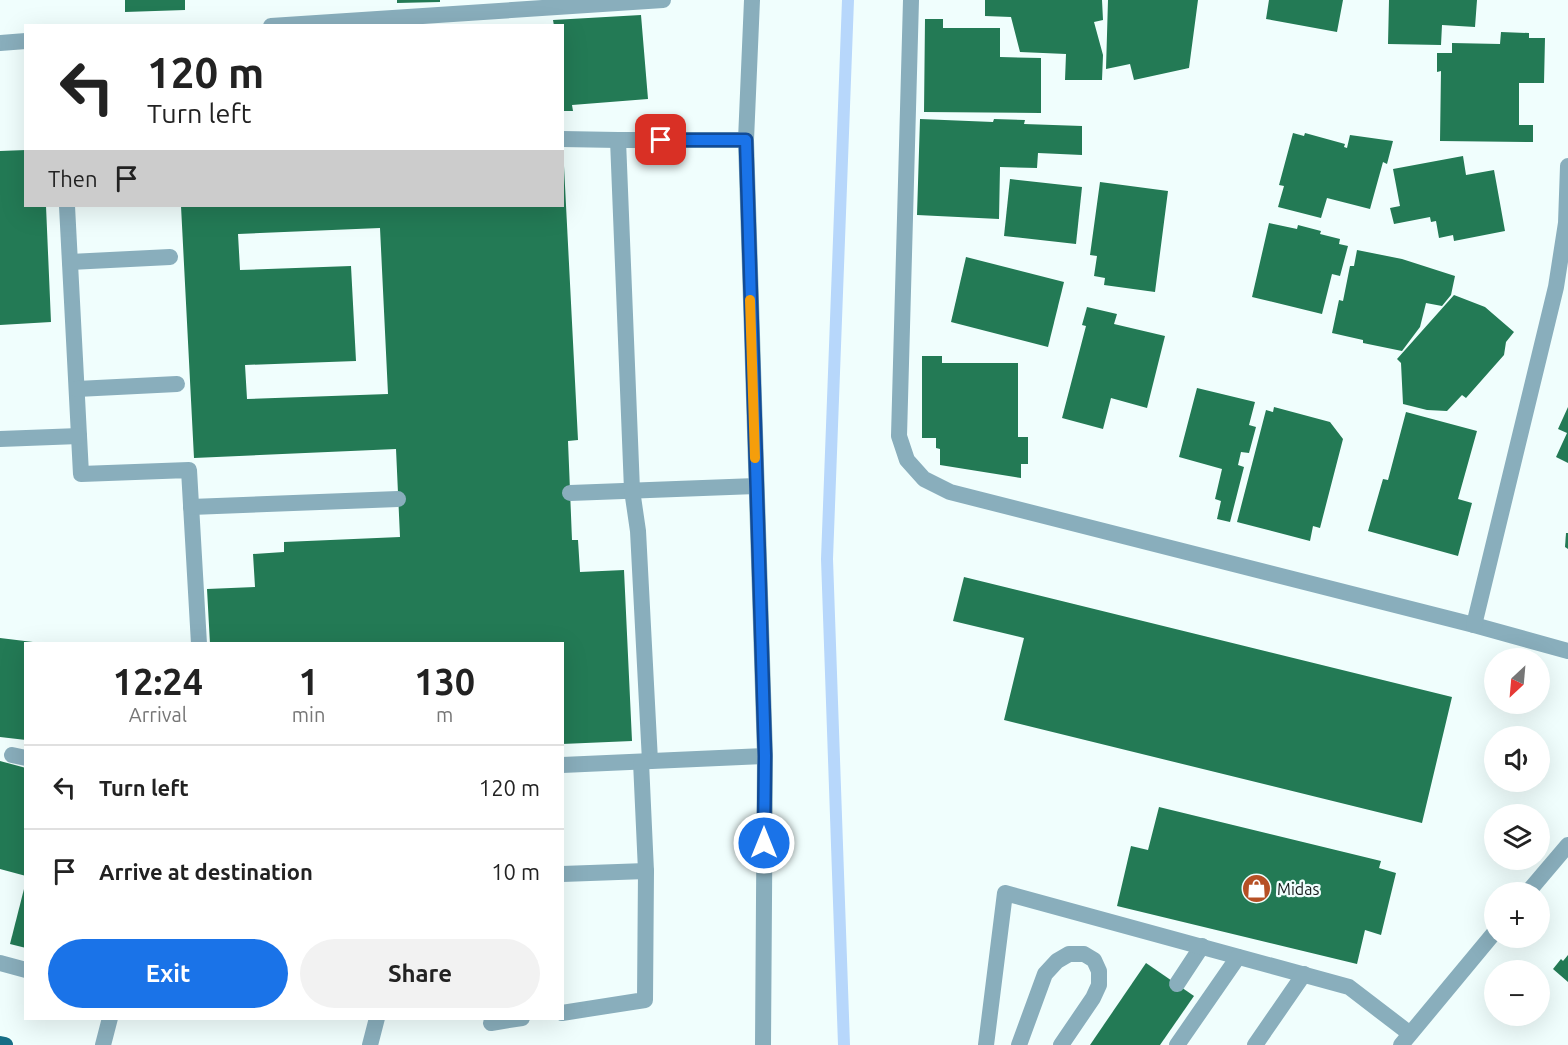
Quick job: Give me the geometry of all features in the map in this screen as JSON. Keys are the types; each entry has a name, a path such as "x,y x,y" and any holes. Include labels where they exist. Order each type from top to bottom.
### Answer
{"main road":[{"path":"0,1044 5,1045"}],"street":[{"path":"301,24 663,0"},
{"path":"752,0 746,140 765,756 763,1045"},
{"path":"911,0 899,436 907,460 924,479 950,492 1568,651"},
{"path":"0,43 24,41"},
{"path":"564,139 746,140"},
{"path":"564,1012 645,1000 646,762 638,531 632,490 618,140"},
{"path":"1474,625 1556,287 1566,223 1568,166"},
{"path":"67,207 81,474 189,470 199,642"},
{"path":"70,262 170,257"},
{"path":"76,389 177,384"},
{"path":"0,440 79,436"},
{"path":"570,493 756,486"},
{"path":"191,507 398,499"},
{"path":"564,765 765,756"},
{"path":"1536,882 1568,844"},
{"path":"564,874 646,871"},
{"path":"986,1045 1005,893 1349,987 1405,1039 1484,945"},
{"path":"1177,984 1202,946"},
{"path":"1019,1045 1045,974 1057,961 1069,954 1084,954 1094,960 1099,971 1099,985 1093,998 1061,1045"},
{"path":"1177,1045 1238,957"},
{"path":"0,963 24,969"},
{"path":"1255,1045 1304,974"},
{"path":"103,1045 109,1020"},
{"path":"370,1045 376,1020"},
{"path":"491,1023 510,1020"}],"building":[{"path":"125,0 185,0 185,10 125,12"},
{"path":"397,0 440,0 440,2 397,3"},
{"path":"985,0 1102,0 1103,20 1094,22 1103,55 1102,80 1065,80 1066,54 1020,52 1011,17 985,16"},
{"path":"1108,0 1198,0 1189,68 1134,80 1130,64 1106,69"},
{"path":"1269,0 1343,0 1337,32 1266,19"},
{"path":"1389,0 1477,0 1475,27 1442,25 1441,45 1388,44"},
{"path":"641,15 648,99 572,105 573,111 564,111 564,24 554,24 553,20"},
{"path":"925,19 943,19 943,28 1000,28 1000,57 1041,58 1041,113 924,112"},
{"path":"1501,32 1529,33 1529,38 1545,38 1544,83 1519,83 1519,125 1533,125 1533,142 1440,141 1441,71 1437,72 1437,53 1452,53 1452,43 1500,44"},
{"path":"920,119 993,122 994,119 1025,120 1024,124 1082,126 1082,155 1038,153 1037,168 1000,167 999,219 917,215"},
{"path":"1293,133 1304,136 1305,133 1345,144 1344,147 1347,148 1350,135 1393,141 1387,164 1383,162 1370,209 1327,198 1321,218 1278,207 1284,186 1279,185"},
{"path":"24,150 24,207 46,207 51,322 0,325 0,151"},
{"path":"1463,156 1466,175 1494,170 1505,231 1454,241 1453,235 1439,238 1436,221 1431,222 1430,217 1394,224 1390,208 1400,206 1393,169"},
{"path":"564,166 578,440 568,441 572,540 578,540 580,572 624,570 632,741 564,744 564,642 210,642 207,589 255,587 253,554 284,552 284,542 400,537 396,449 194,458 181,207 564,207","holes":["380,228 388,394 247,399 245,365 356,361 351,266 240,270 238,234"]},
{"path":"1010,179 1082,187 1076,244 1004,236"},
{"path":"1100,182 1168,191 1155,292 1104,285 1105,278 1094,276 1097,256 1090,255"},
{"path":"1269,223 1297,229 1298,225 1321,231 1320,234 1340,239 1339,244 1348,246 1340,276 1332,274 1322,314 1252,297"},
{"path":"1357,250 1402,259 1455,276 1451,295 1442,306 1426,303 1420,327 1402,351 1363,343 1363,340 1332,333 1339,300 1343,301 1350,266 1354,266"},
{"path":"966,257 1064,282 1048,347 951,322"},
{"path":"1454,295 1485,307 1514,332 1506,342 1504,355 1466,398 1462,395 1447,411 1427,410 1403,404 1401,363 1397,359"},
{"path":"1087,307 1117,314 1114,324 1165,336 1147,408 1111,398 1103,429 1062,418 1086,326 1082,325"},
{"path":"922,356 942,356 942,363 1018,363 1018,437 1028,437 1028,464 1021,464 1021,478 940,465 940,449 936,448 936,438 922,438"},
{"path":"1197,388 1255,402 1249,425 1256,427 1249,453 1241,452 1238,465 1244,467 1230,522 1217,519 1221,501 1215,499 1222,469 1179,457"},
{"path":"1274,407 1330,422 1343,439 1320,528 1313,526 1310,541 1237,522 1266,410 1273,412"},
{"path":"1568,407 1568,463 1556,457 1567,433 1558,429"},
{"path":"1406,412 1477,431 1458,499 1472,503 1458,556 1368,531 1383,479 1388,480"},
{"path":"1566,533 1568,533 1568,549 1565,547"},
{"path":"964,577 1452,697 1422,823 1004,720 1024,638 953,621"},
{"path":"0,638 33,642 24,642 24,740 0,737"},
{"path":"0,761 24,767 24,875 0,869"},
{"name":"Midas","path":"1159,807 1381,861 1379,868 1396,873 1381,935 1365,930 1357,964 1117,906 1131,846 1148,850"},
{"path":"24,889 24,948 10,944"},
{"path":"1568,955 1568,982 1553,969 1561,959 1563,961"},
{"path":"1146,963 1194,996 1160,1045 1090,1045"}],"waterway":[{"path":"844,1045 827,559 848,0"}],"slow traffic":[{"path":"750,300 755,458"}],"place":[{"name":"Midas","path":"1256,889"}],"route":[{"path":"661,140 746,140 765,756 764,843"}]}
